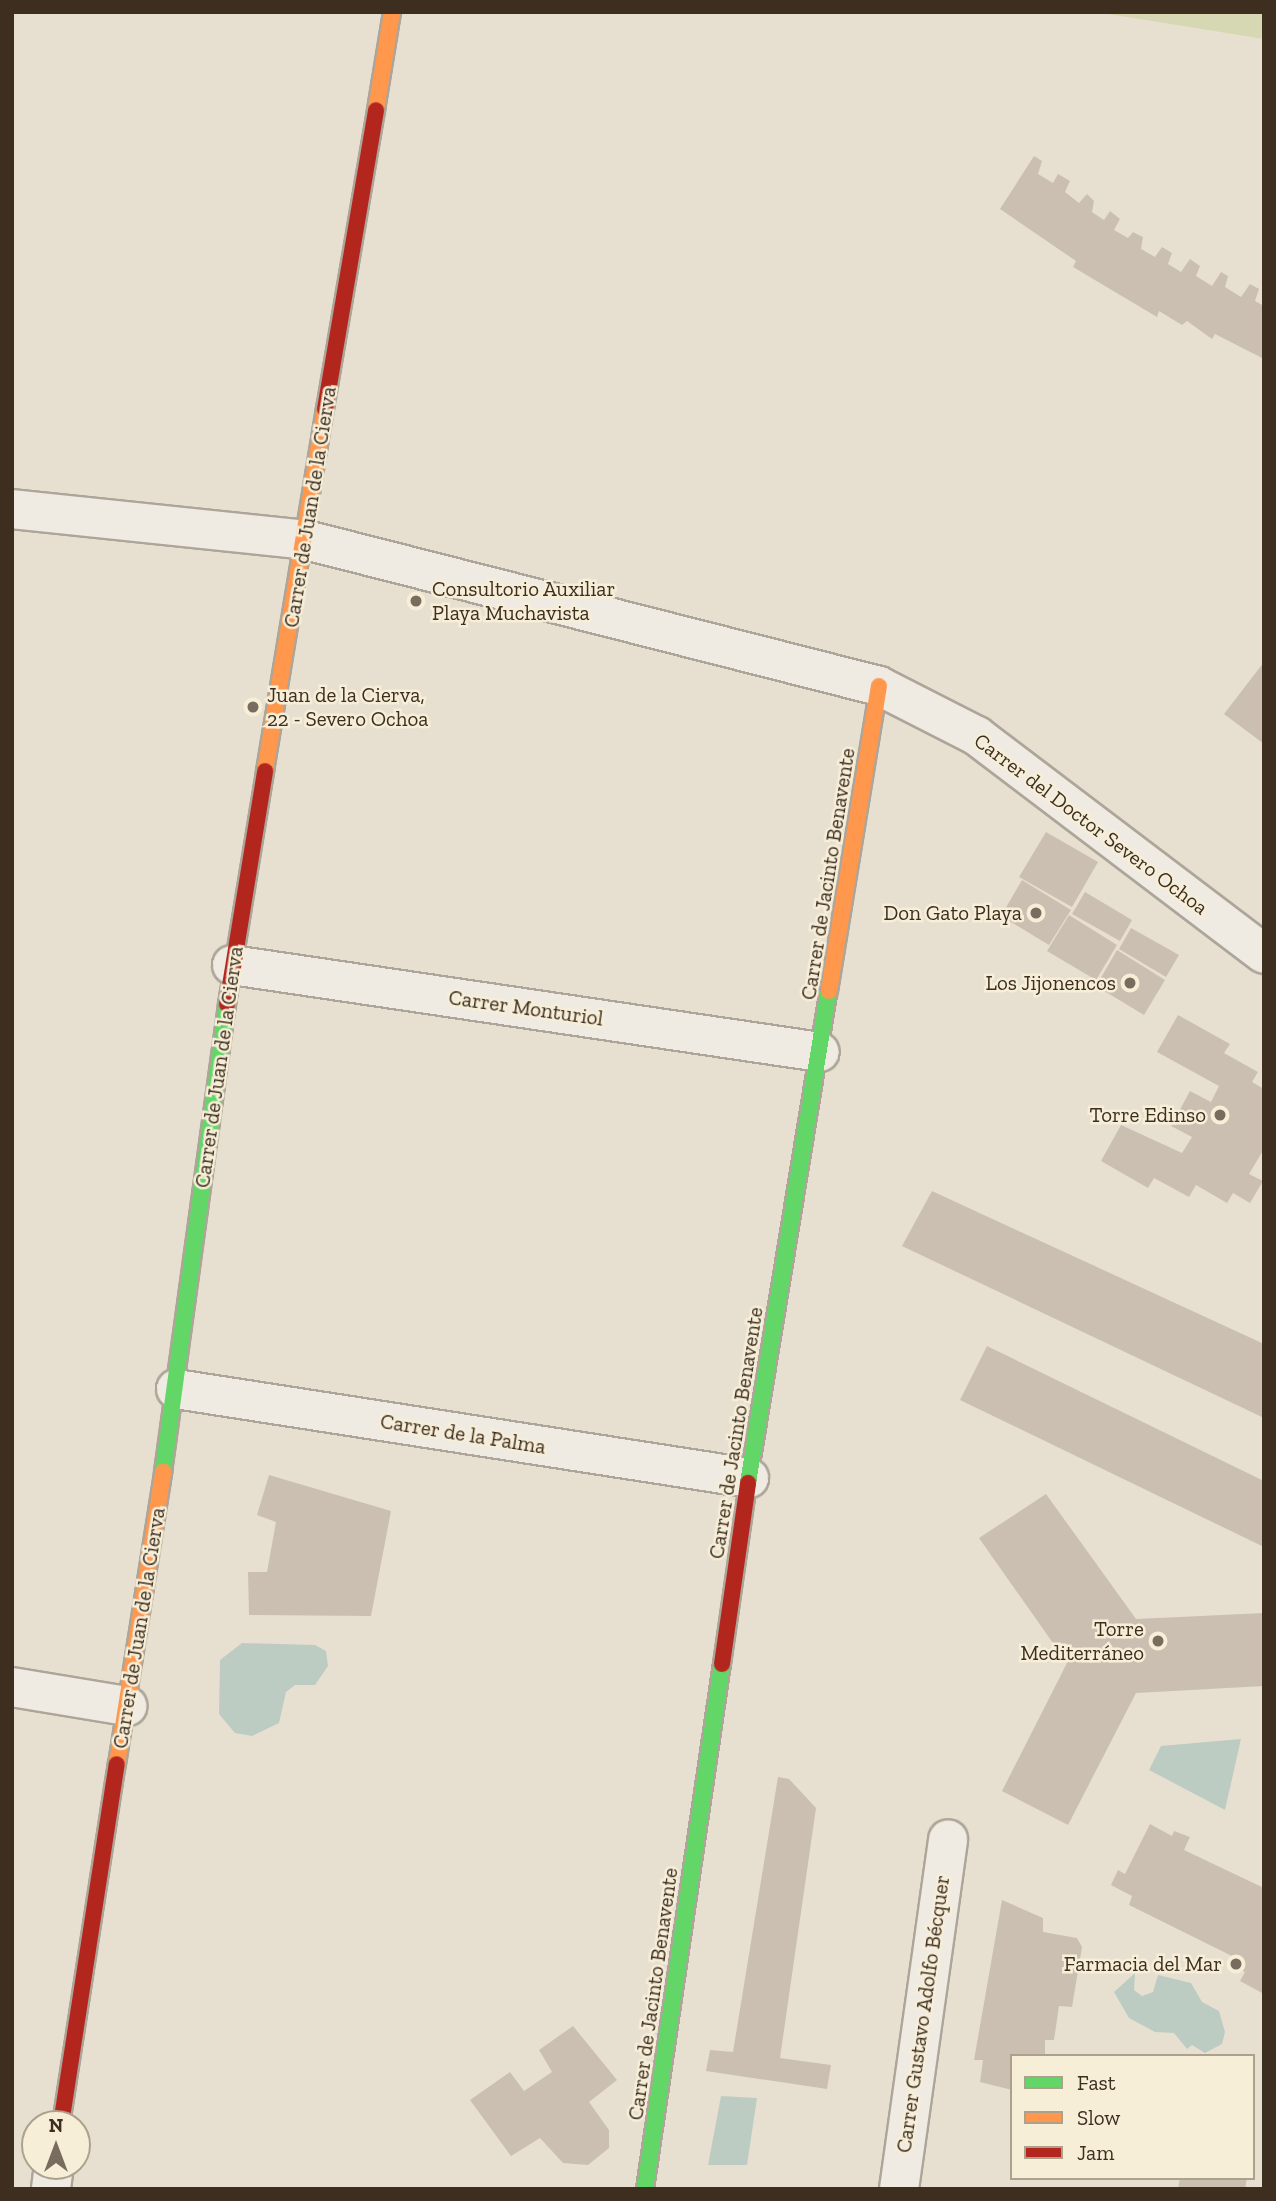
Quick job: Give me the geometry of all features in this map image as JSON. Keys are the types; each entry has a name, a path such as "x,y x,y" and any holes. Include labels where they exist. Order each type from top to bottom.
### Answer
{"street":[{"name":"Carrer de Juan de la Cierva","path":"63,2110 176,1389 232,965 306,540 392,12"},
{"name":"Carrer del Doctor Severo Ochoa","path":"12,509 306,540 879,686 977,736 1264,954"},
{"name":"Carrer de Jacinto Benavente","path":"645,2189 749,1478 879,686"},
{"name":"Carrer Monturiol","path":"232,965 820,1052"},
{"name":"Carrer de la Palma","path":"176,1389 749,1478"},
{"path":"12,1687 127,1706"},
{"name":"Carrer Gustavo Adolfo Bécquer","path":"899,2189 948,1839"}],"green space":[{"path":"1096,12 1264,12 1264,39"}],"shaded area":[{"path":"242,1643 315,1645 326,1651 328,1666 315,1685 295,1685 286,1692 279,1723 252,1736 235,1733 219,1714 220,1660"},
{"path":"1241,1739 1225,1810 1149,1770 1161,1746"},
{"path":"1135,1973 1134,1990 1142,1996 1153,1992 1158,1975 1191,1983 1202,2002 1219,2011 1225,2032 1222,2044 1205,2053 1192,2045 1187,2049 1174,2033 1155,2032 1129,2018 1114,1992"},
{"path":"721,2096 757,2098 747,2165 708,2165"}],"building":[{"path":"1034,156 1042,161 1038,174 1053,183 1058,174 1070,181 1065,192 1079,203 1087,194 1094,201 1092,212 1104,220 1110,211 1120,219 1114,230 1128,238 1133,232 1143,237 1141,249 1155,257 1162,247 1172,253 1168,264 1181,272 1190,259 1200,266 1196,276 1212,286 1221,272 1228,276 1225,287 1241,297 1250,284 1259,289 1255,301 1264,306 1264,359 1215,334 1212,339 1187,321 1182,325 1159,311 1157,317 1073,267 1076,261 1000,209"},
{"path":"1264,662 1264,744 1224,714"},
{"path":"1046,832 1098,862 1072,907 1019,877"},
{"name":"Don Gato Playa","path":"1022,880 1071,910 1049,945 1001,916"},
{"path":"1085,892 1132,920 1120,941 1072,914"},
{"path":"1069,915 1117,945 1096,980 1047,951"},
{"path":"1131,928 1179,955 1166,977 1119,949"},
{"name":"Los Jijonencos","path":"1117,950 1165,980 1144,1015 1096,986"},
{"name":"Torre Edinso","path":"1178,1015 1230,1044 1224,1053 1258,1072 1252,1082 1264,1089 1264,1149 1249,1174 1263,1181 1250,1203 1233,1193 1227,1203 1196,1185 1189,1197 1154,1178 1148,1188 1101,1161 1121,1125 1182,1153 1192,1137 1171,1126 1190,1091 1211,1102 1219,1086 1157,1052"},
{"path":"932,1191 1264,1344 1264,1418 902,1246"},
{"path":"987,1346 1264,1481 1264,1547 960,1400"},
{"path":"269,1475 391,1511 371,1616 249,1615 248,1572 267,1572 276,1522 257,1515"},
{"name":"Torre Mediterráneo","path":"1046,1494 1136,1619 1264,1613 1264,1686 1136,1693 1068,1825 1002,1791 1067,1663 979,1538"},
{"path":"778,1777 789,1779 816,1808 780,2058 831,2065 827,2089 706,2071 710,2050 733,2052"},
{"path":"1150,1824 1172,1836 1174,1831 1190,1837 1184,1850 1264,1888 1264,1994 1240,1981 1245,1972 1232,1966 1236,1958 1129,1905 1132,1896 1111,1885 1118,1870 1125,1874"},
{"path":"1002,1900 1043,1918 1043,1932 1077,1938 1082,1947 1072,2007 1059,2006 1054,2040 1045,2040 1045,2054 1010,2054 1010,2090 980,2082 983,2060 974,2060"},
{"path":"573,2026 617,2080 589,2102 609,2130 609,2148 588,2165 563,2163 540,2138 511,2156 470,2100 510,2072 524,2091 552,2072 539,2050"},
{"path":"1180,2180 1247,2180 1245,2189 1178,2189"}],"traffic: fast":[{"path":"748,1483 829,991"},
{"path":"163,1472 227,1004"},
{"path":"645,2189 722,1664"}],"traffic: slow":[{"path":"376,110 392,12"},
{"path":"265,771 325,409"},
{"path":"829,991 879,686"},
{"path":"117,1764 163,1472"}],"traffic: jam":[{"path":"325,409 376,110"},
{"path":"227,1004 265,771"},
{"path":"722,1664 748,1483"},
{"path":"63,2110 117,1764"}],"place":[{"name":"Consultorio Auxiliar Playa Muchavista","path":"416,601"},
{"name":"Juan de la Cierva, 22 - Severo Ochoa","path":"253,707"},
{"name":"Don Gato Playa","path":"1036,913"},
{"name":"Los Jijonencos","path":"1130,983"},
{"name":"Torre Edinso","path":"1220,1115"},
{"name":"Torre Mediterráneo","path":"1158,1641"},
{"name":"Farmacia del Mar","path":"1236,1964"}]}
